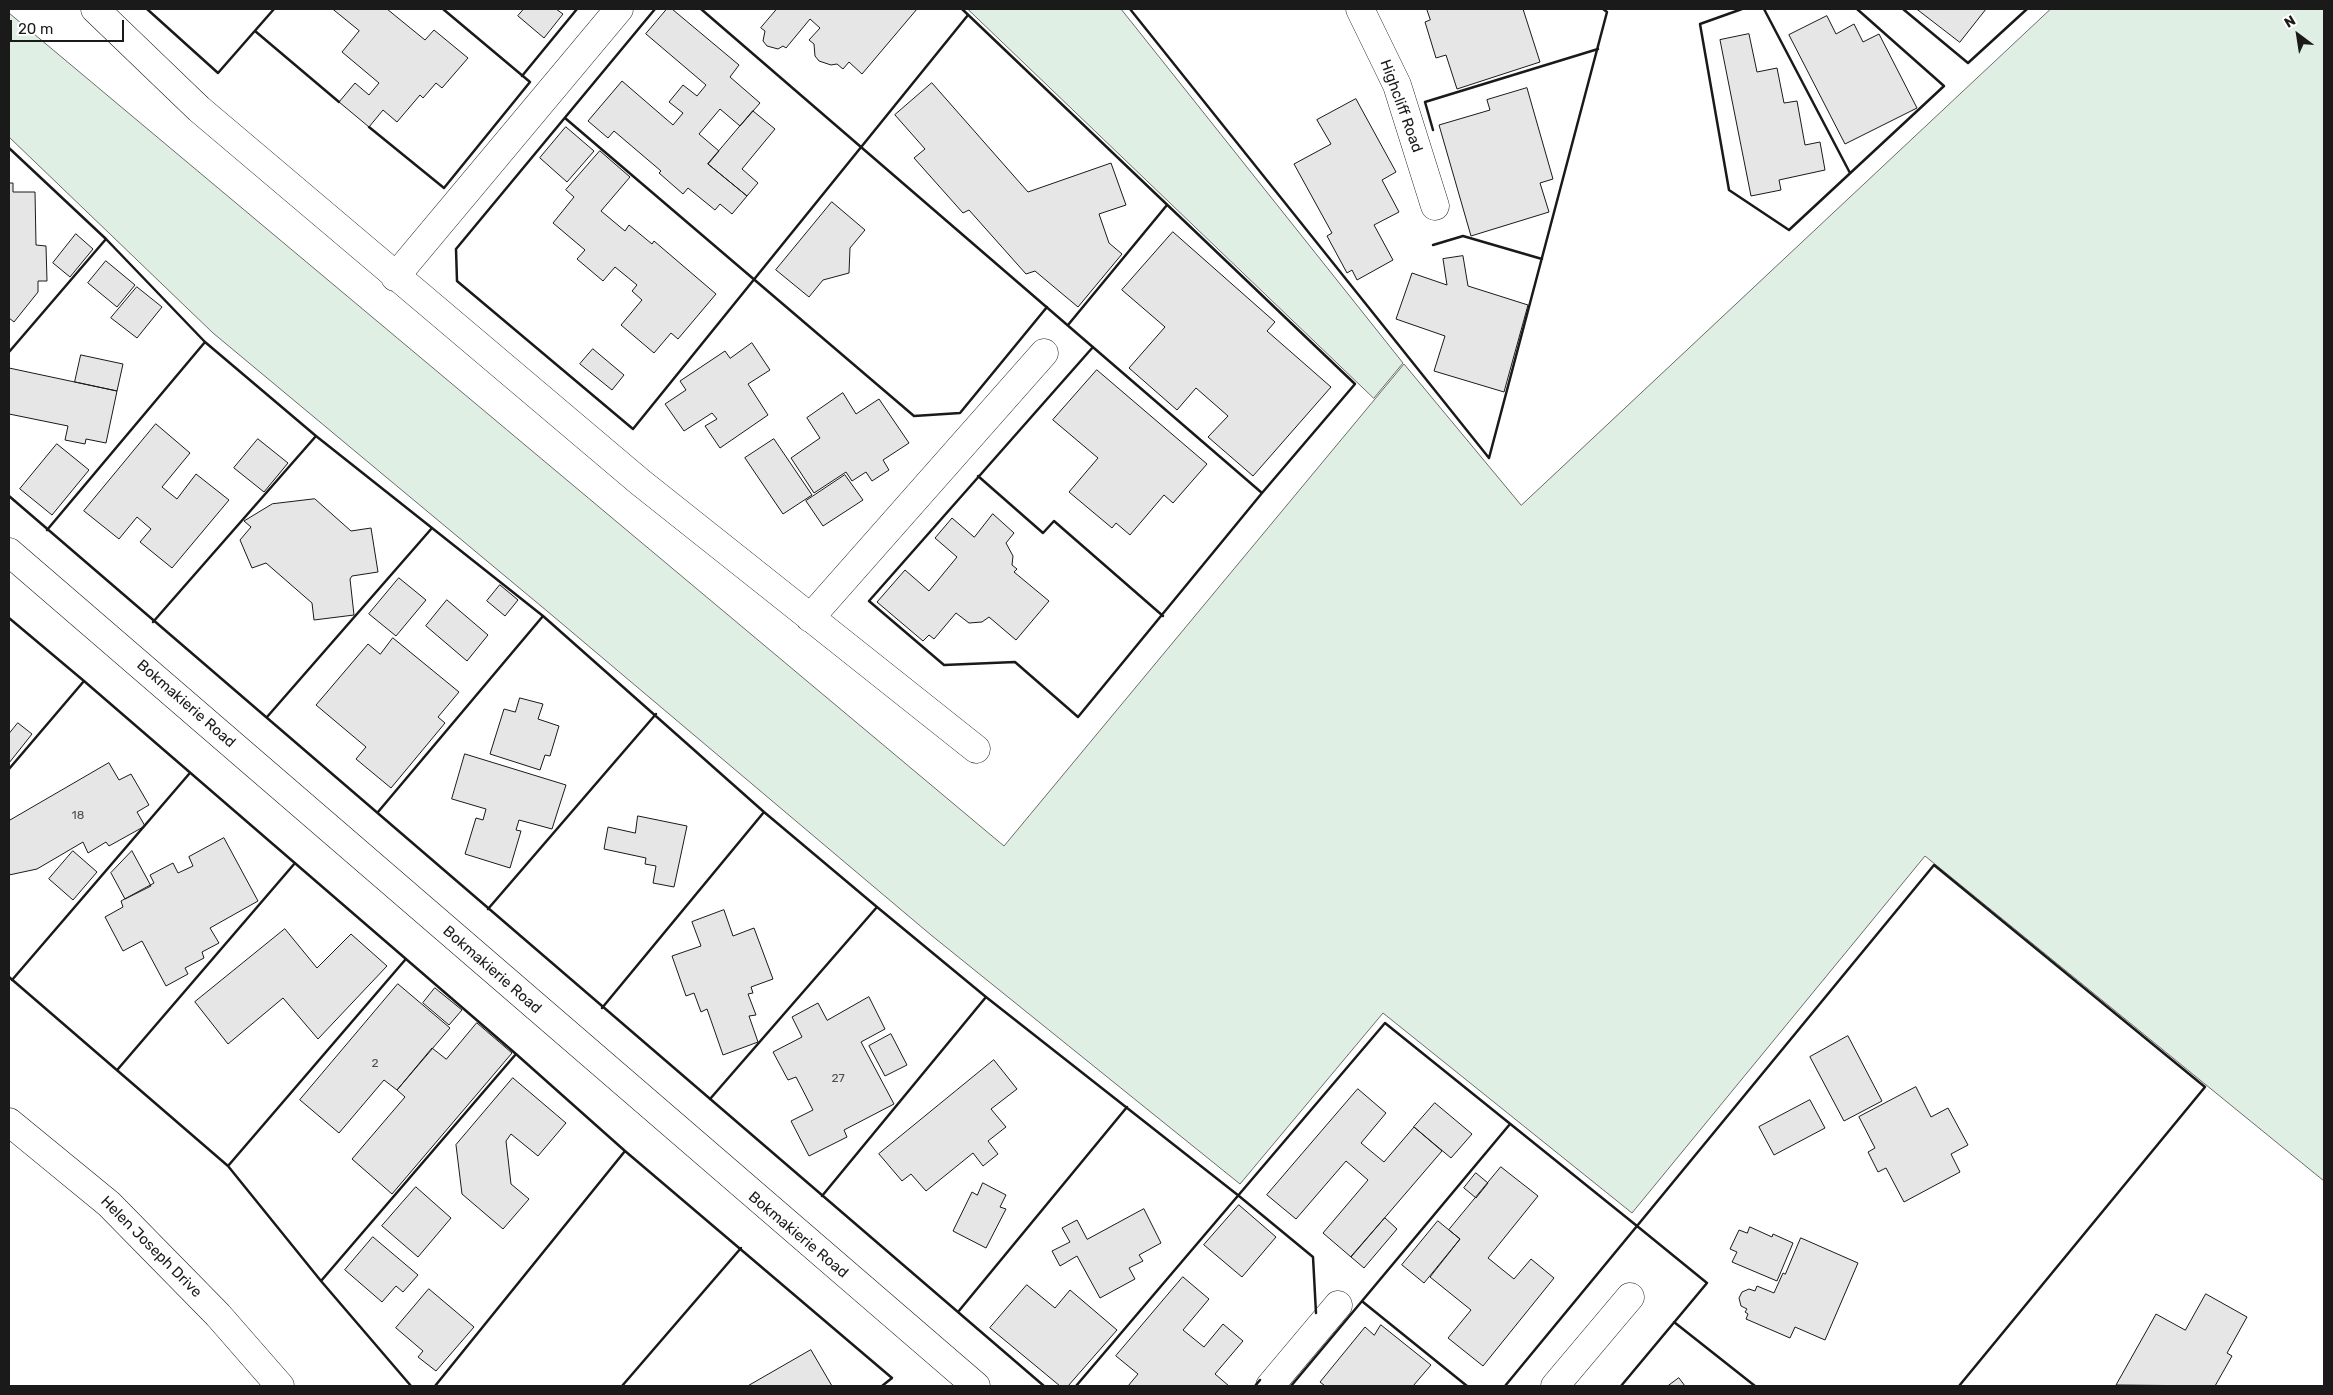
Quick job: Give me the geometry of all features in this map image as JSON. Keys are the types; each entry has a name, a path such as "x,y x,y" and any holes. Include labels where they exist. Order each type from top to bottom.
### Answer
{"street":[{"path":"95,9 199,110 640,482 976,749"},
{"path":"396,277 619,9"},
{"name":"Highcliff Road","path":"1360,9 1397,85 1434,206"},
{"path":"810,618 1044,353"},
{"name":"Bokmakierie Road","path":"9,552 760,1202 976,1386"},
{"name":"Helen Joseph Drive","path":"9,1122 109,1204 218,1315 280,1386"},
{"path":"1555,1386 1630,1296"},
{"path":"1270,1386 1338,1305"}],"green space":[{"path":"968,9 1121,9 1403,363 1374,398"},
{"path":"2051,9 2324,9 2324,1181 1925,856 1632,1213 1383,1013 1240,1184 931,935 547,611 213,333 9,137 9,13 1004,846 1404,364 1521,505"}],"building":[{"path":"333,9 387,9 425,40 434,30 468,58 442,88 436,83 423,98 420,95 397,122 383,110 369,127 339,102 355,83 369,95 379,83 342,52 359,31"},
{"path":"524,9 556,9 563,14 544,38 518,16"},
{"path":"667,9 672,9 739,65 730,77 760,103 740,126 720,109 699,134 719,151 708,164 747,196 732,214 720,204 715,210 688,188 683,194 659,173 661,171 614,131 608,138 588,121 622,81 673,125 683,113 669,102 683,85 697,96 706,85 646,34"},
{"path":"777,9 917,9 862,74 849,62 843,69 837,64 831,65 819,61 815,56 814,44 809,40 820,28 810,19 786,48 783,46 778,49 767,46 763,41 765,31 761,28"},
{"path":"1427,9 1523,9 1540,62 1457,89 1446,55 1436,58 1425,22 1430,20"},
{"path":"1917,9 1986,9 1960,42"},
{"path":"1827,16 1836,34 1854,24 1863,42 1879,34 1917,108 1845,144 1789,35"},
{"path":"1749,34 1757,72 1777,68 1784,103 1797,101 1805,145 1820,142 1825,170 1779,180 1781,190 1751,196 1720,40"},
{"path":"932,83 1028,192 1111,163 1126,205 1099,214 1109,243 1122,254 1078,307 1035,271 1026,274 969,210 963,213 914,158 925,149 895,115"},
{"path":"1527,88 1553,179 1540,183 1549,212 1471,236 1439,125 1490,110 1487,100"},
{"path":"1356,99 1396,172 1382,180 1399,212 1374,225 1393,260 1357,280 1352,270 1347,273 1327,236 1332,233 1294,164 1331,144 1317,120"},
{"path":"753,111 775,129 742,169 758,183 747,196 708,164"},
{"path":"566,127 594,151 567,182 540,158"},
{"path":"600,151 630,177 601,211 625,231 629,225 652,244 654,241 716,294 678,339 671,333 654,353 621,325 642,300 632,291 637,285 615,267 603,281 577,259 585,250 553,223 574,197 566,190"},
{"path":"9,183 13,183 13,192 35,192 36,245 46,246 47,281 38,281 38,292 14,322 9,318"},
{"path":"832,202 865,230 850,248 849,273 823,280 809,297 776,270"},
{"path":"1173,232 1275,322 1267,331 1331,387 1253,476 1208,437 1228,416 1196,388 1177,410 1129,368 1165,327 1122,290"},
{"path":"76,234 93,249 70,277 53,263"},
{"path":"1463,256 1468,286 1528,305 1504,392 1434,371 1445,336 1396,319 1412,273 1447,285 1443,259"},
{"path":"106,261 135,285 117,307 88,283"},
{"path":"137,287 162,307 137,338 111,318"},
{"path":"752,343 770,370 748,384 768,415 720,448 705,426 717,419 712,413 684,431 665,404 686,390 680,381 725,351 730,358"},
{"path":"593,349 624,375 612,390 580,364"},
{"path":"81,355 123,364 117,391 75,382"},
{"path":"9,368 117,391 106,443 86,439 85,444 65,440 68,426 9,414"},
{"path":"1097,370 1207,464 1173,503 1164,495 1130,535 1116,523 1112,528 1069,492 1098,458 1053,420"},
{"path":"843,393 856,414 879,399 909,443 883,460 889,470 872,481 866,472 852,481 846,472 814,493 791,458 820,438 807,418"},
{"path":"156,424 190,453 162,487 177,499 196,474 229,500 172,568 140,542 151,529 137,517 119,539 84,511"},
{"path":"258,439 288,463 264,492 234,468"},
{"path":"774,439 812,495 783,514 745,458"},
{"path":"57,444 89,470 52,515 20,489"},
{"path":"845,475 863,500 823,526 806,501"},
{"path":"315,499 351,531 371,528 378,572 352,576 350,579 354,615 314,620 312,603 266,563 252,568 240,540 251,527 244,521 272,504"},
{"path":"993,514 1014,533 1006,543 1013,556 1012,565 1017,569 1014,572 1049,601 1016,640 989,617 982,622 969,623 956,613 934,639 929,635 923,641 877,602 905,570 929,591 957,557 935,538 952,518 974,537"},
{"path":"399,578 426,600 396,636 369,614"},
{"path":"500,585 518,600 505,616 487,601"},
{"path":"447,600 488,635 467,661 426,626"},
{"path":"393,638 459,692 438,717 445,723 391,788 356,759 366,747 316,705 368,644 380,654"},
{"path":"520,698 543,704 538,719 559,726 550,756 545,755 540,770 490,754 504,709 515,712"},
{"path":"18,723 32,734 9,763 9,734"},
{"path":"465,754 566,785 552,829 519,820 516,830 521,831 510,868 465,854 476,818 483,820 486,809 452,799"},
{"path":"109,763 119,780 131,774 149,805 137,812 145,826 109,846 106,842 88,853 83,842 37,869 9,875 9,821"},
{"path":"638,816 687,826 674,887 653,883 656,866 645,864 646,858 604,849 608,827 635,833"},
{"path":"224,838 258,901 210,928 219,943 202,952 204,958 185,968 188,974 166,986 142,941 123,951 105,917 123,907 121,901 154,883 150,875 173,863 178,873 193,866 189,857"},
{"path":"73,851 97,872 73,900 49,879"},
{"path":"132,851 151,886 125,899 111,873"},
{"path":"724,910 733,936 754,928 773,979 751,987 753,993 748,994 756,1015 749,1016 758,1042 723,1055 707,1009 701,1012 694,993 686,996 672,956 701,946 692,922"},
{"path":"285,929 317,968 351,934 387,966 318,1039 283,998 228,1044 195,1002"},
{"path":"398,984 450,1028 397,1090 384,1080 339,1133 300,1100"},
{"path":"435,988 462,1010 449,1025 423,1003"},
{"path":"869,997 885,1029 861,1042 894,1104 844,1130 847,1137 809,1156 791,1121 813,1110 796,1077 788,1080 773,1052 802,1037 792,1017 818,1003 827,1020"},
{"path":"477,1023 512,1053 392,1194 352,1159 405,1097 397,1090 432,1048 446,1059"},
{"path":"891,1034 907,1065 885,1076 869,1046"},
{"path":"1848,1036 1882,1101 1844,1121 1810,1057"},
{"path":"994,1060 1017,1089 991,1109 1006,1127 988,1141 998,1154 983,1166 973,1153 926,1191 911,1174 902,1181 879,1154"},
{"path":"513,1078 566,1123 538,1156 511,1134 506,1141 511,1184 529,1199 503,1229 462,1194 456,1145"},
{"path":"1916,1087 1931,1117 1948,1108 1968,1145 1951,1154 1960,1172 1904,1202 1886,1168 1878,1172 1868,1152 1875,1148 1859,1117"},
{"path":"1358,1089 1386,1113 1361,1143 1384,1162 1414,1127 1442,1151 1351,1257 1323,1233 1368,1180 1346,1161 1296,1219 1267,1195"},
{"path":"1810,1100 1825,1128 1774,1155 1759,1127"},
{"path":"1435,1103 1472,1134 1451,1158 1414,1127"},
{"path":"1501,1167 1538,1196 1488,1258 1514,1279 1531,1259 1554,1278 1483,1366 1448,1338 1471,1310 1430,1277 1460,1239 1449,1230"},
{"path":"1476,1173 1488,1183 1476,1198 1464,1188"},
{"path":"983,1183 1006,1195 1000,1207 1006,1209 986,1248 953,1231 972,1192 977,1195"},
{"path":"416,1187 451,1218 418,1257 382,1226"},
{"path":"1239,1205 1276,1237 1242,1277 1204,1245"},
{"path":"1144,1209 1161,1243 1139,1255 1143,1261 1129,1268 1135,1279 1100,1298 1077,1256 1060,1266 1052,1251 1070,1242 1062,1228 1077,1220 1087,1239"},
{"path":"1385,1218 1397,1229 1364,1268 1351,1257"},
{"path":"1438,1221 1460,1239 1424,1283 1402,1265"},
{"path":"1750,1227 1772,1237 1773,1234 1793,1243 1777,1281 1732,1262 1737,1252 1730,1249 1739,1230 1747,1233"},
{"path":"373,1237 418,1275 403,1292 396,1286 382,1302 345,1270"},
{"path":"1801,1238 1858,1263 1825,1340 1795,1327 1790,1338 1746,1319 1748,1314 1745,1312 1747,1309 1741,1306 1739,1298 1742,1292 1749,1289 1755,1291 1757,1286 1774,1293 1783,1273 1785,1274"},
{"path":"1183,1277 1209,1299 1183,1330 1204,1347 1223,1324 1243,1341 1215,1374 1229,1386 1128,1386 1138,1374 1116,1356"},
{"path":"1027,1285 1055,1308 1070,1290 1117,1330 1068,1386 1060,1386 990,1328"},
{"path":"429,1289 474,1327 436,1371 418,1357 423,1351 396,1328"},
{"path":"2206,1294 2247,1317 2227,1353 2232,1356 2215,1386 2116,1385 2156,1314 2185,1330"},
{"path":"1381,1325 1431,1365 1413,1386 1325,1386 1320,1382 1365,1327 1374,1335"},
{"path":"811,1350 832,1386 748,1386"},
{"path":"1679,1378 1685,1386 1668,1386"}],"wall":[{"path":"147,9 218,73 274,9"},
{"path":"369,127 444,188 530,82 443,9"},
{"path":"522,76 577,9"},
{"path":"655,9 456,249 457,281 633,429 968,15"},
{"path":"701,9 1262,493"},
{"path":"962,9 1355,384 1262,493 1078,717 1015,662 944,665 869,601 1093,347"},
{"path":"1130,9 1489,458 1607,12 1603,9"},
{"path":"1742,9 1700,24 1729,190 1789,230 1944,86 1857,9"},
{"path":"1764,9 1850,173"},
{"path":"1903,9 1968,63 2027,9"},
{"path":"255,31 339,102"},
{"path":"1433,130 1425,102 1598,49"},
{"path":"565,118 914,416 960,413 1047,307"},
{"path":"9,148 106,239 205,342 316,436 543,616 764,812 877,907 986,997 1239,1196 1313,1257 1316,1313"},
{"path":"1068,325 1167,205"},
{"path":"1433,245 1463,236 1542,259"},
{"path":"9,352 106,239"},
{"path":"47,530 205,342"},
{"path":"153,622 316,436"},
{"path":"978,476 1043,533 1054,521 1163,616"},
{"path":"9,496 1044,1386"},
{"path":"267,717 432,528"},
{"path":"378,812 543,616"},
{"path":"9,618 516,1054 625,1151 892,1378 882,1386"},
{"path":"9,769 84,681"},
{"path":"488,909 656,714"},
{"path":"12,980 189,774"},
{"path":"602,1008 764,812"},
{"path":"118,1069 295,863"},
{"path":"1621,1386 1707,1283 1637,1226 1934,865 2205,1087 1959,1386"},
{"path":"710,1099 877,907"},
{"path":"228,1166 405,960"},
{"path":"9,977 228,1166 321,1281 411,1386"},
{"path":"822,1196 986,997"},
{"path":"1076,1386 1385,1023 1637,1226 1505,1386"},
{"path":"321,1281 516,1054"},
{"path":"958,1312 1127,1107"},
{"path":"1291,1386 1510,1124"},
{"path":"435,1386 625,1151"},
{"path":"622,1386 741,1248"},
{"path":"1363,1302 1467,1386"},
{"path":"1674,1322 1755,1386"},
{"path":"1255,1386 1260,1380"}]}
